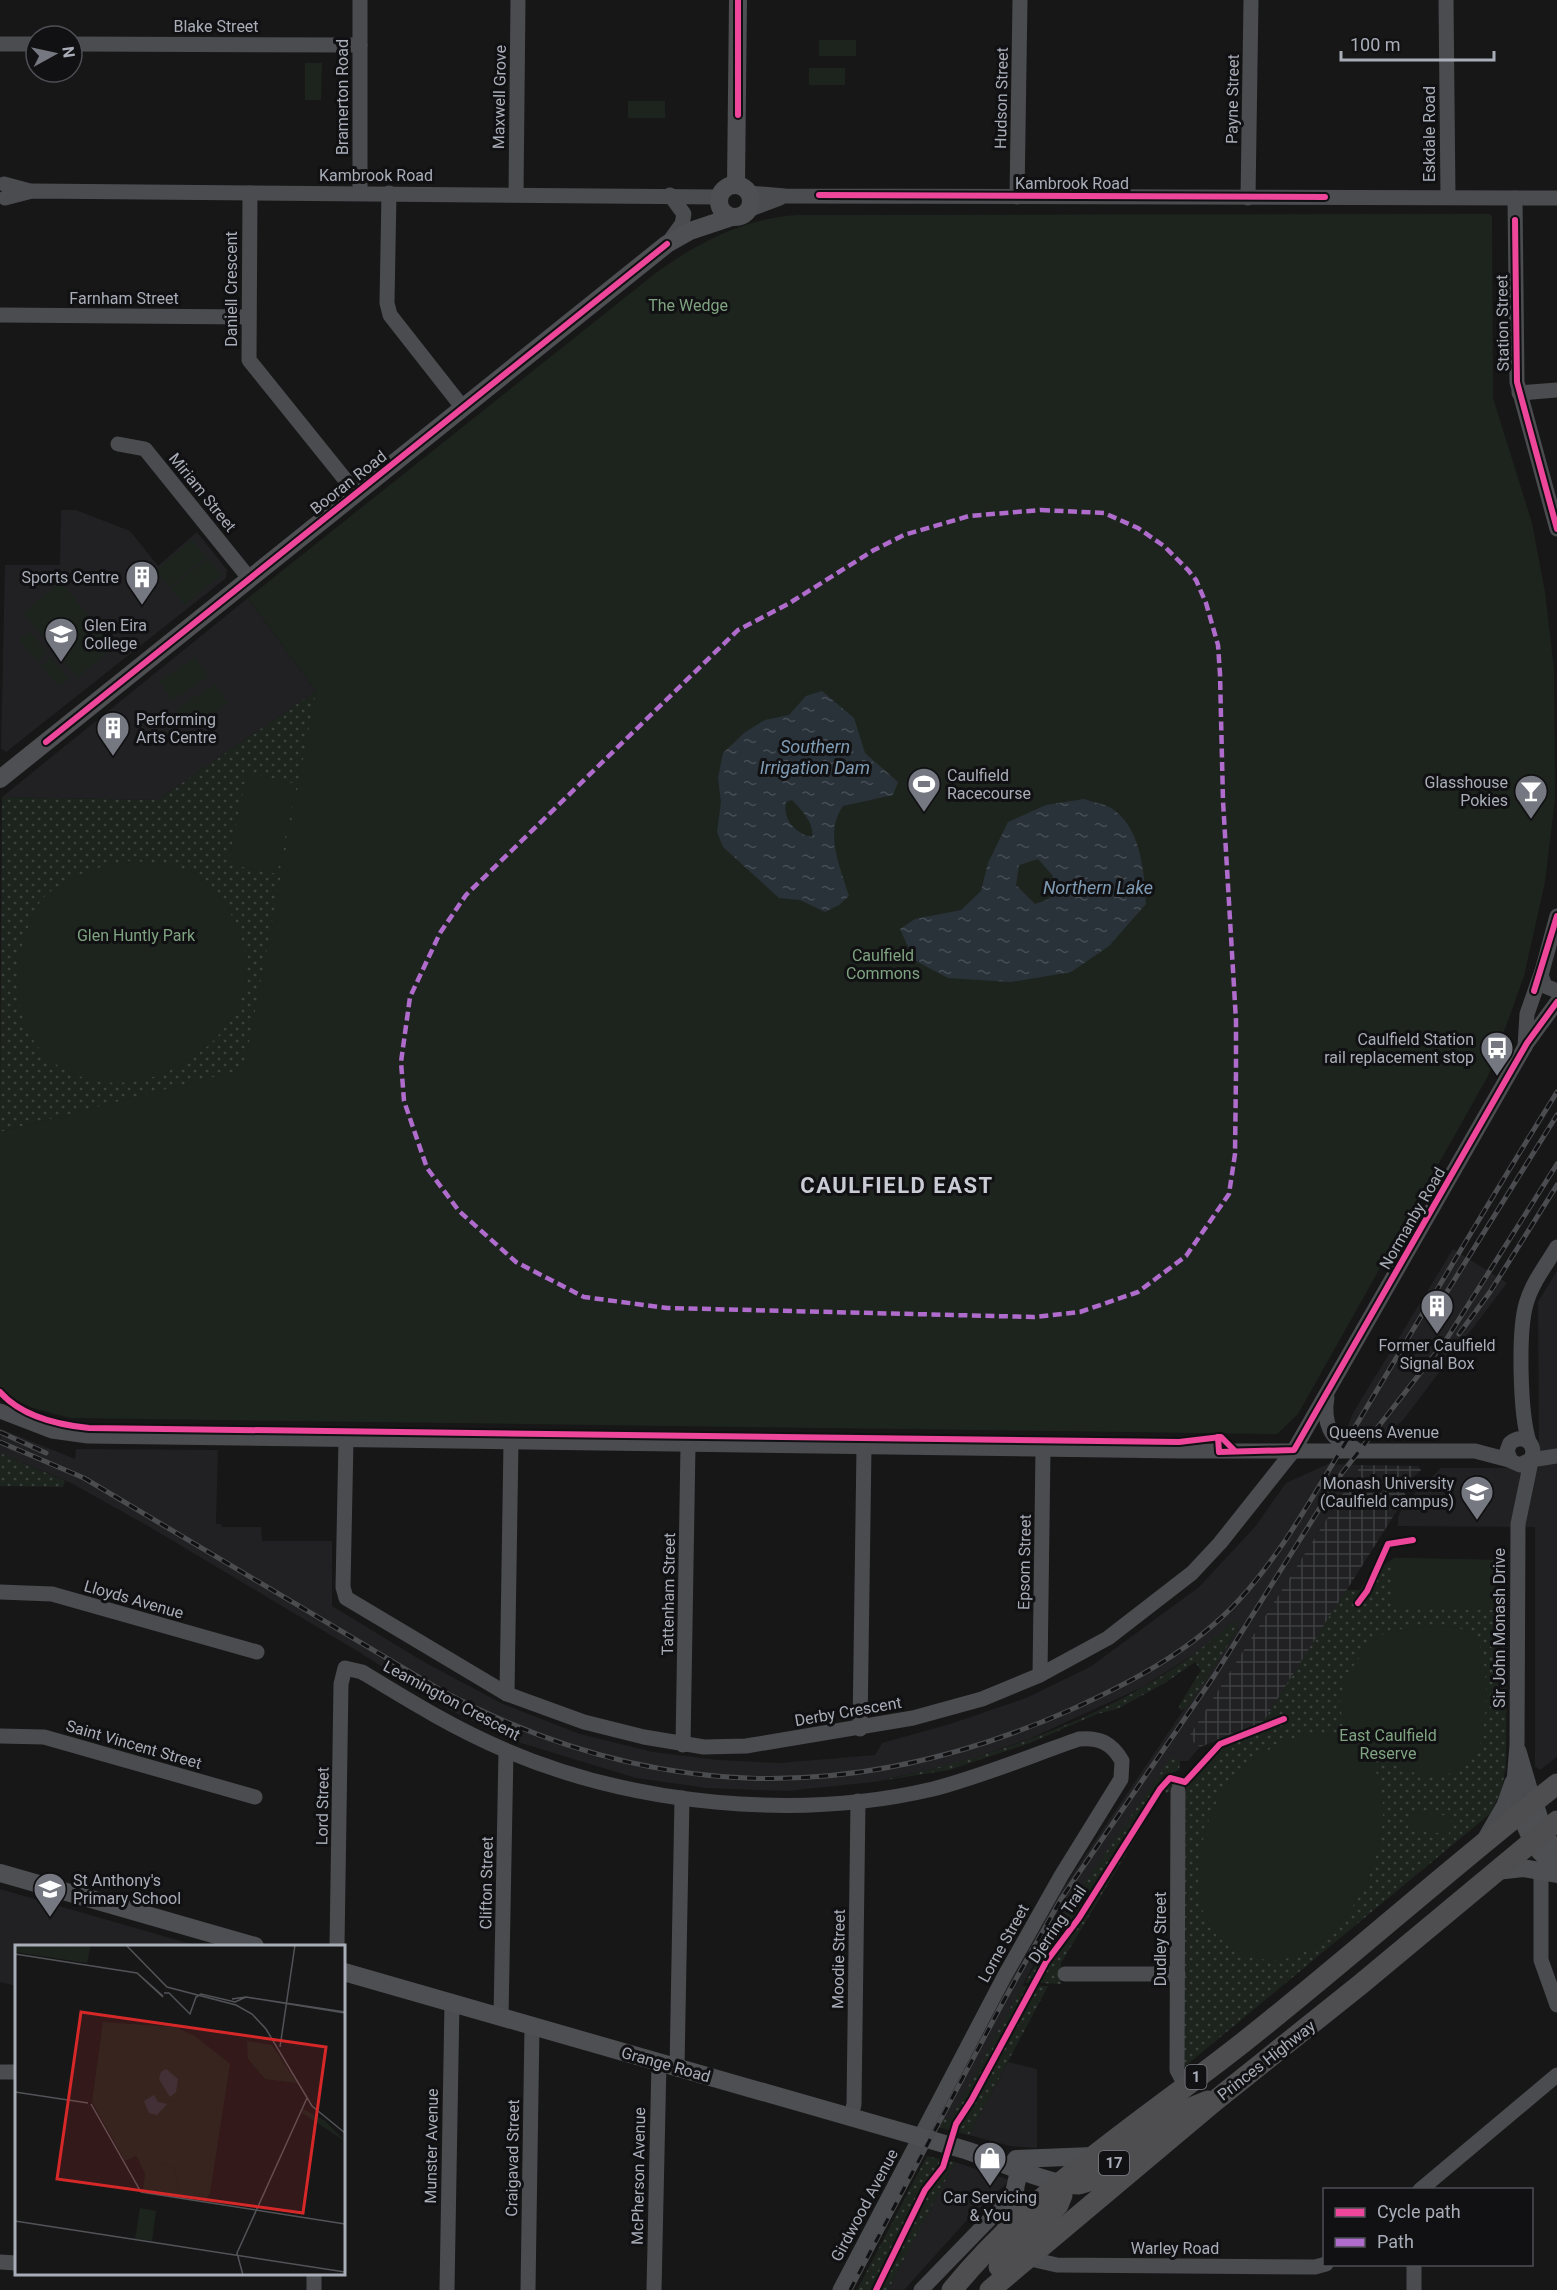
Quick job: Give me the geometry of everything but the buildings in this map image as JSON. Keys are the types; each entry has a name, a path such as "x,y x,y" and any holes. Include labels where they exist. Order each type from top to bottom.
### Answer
{"highway":[{"name":"1","path":"1527,1807 1557,1784"},
{"name":"Princes Highway","path":"952,2290 1006,2229 1093,2156 1154,2118 1185,2085 1259,2030 1527,1807"},
{"name":"Princes Highway","path":"991,2289 1215,2100 1361,1984 1544,1831"},
{"name":"17","path":"1062,2182 1079,2184 1092,2180 1154,2118 1215,2100"},
{"path":"991,2289 1000,2265 1059,2203 1062,2182"}],"main road":[{"path":"738,0 741,201"},
{"name":"Booran Road","path":"0,779 667,244 690,231 741,201 724,190 719,200 690,231"},
{"path":"1527,1807 1544,1831 1548,1841 1557,1848"},
{"path":"1544,1831 1544,1856 1552,1870"},
{"path":"1496,1871 1523,1868 1552,1870"},
{"path":"0,1873 248,1945"},
{"name":"Grange Road","path":"345,1972 1018,2165 1062,2182"},
{"name":"17","path":"1018,2165 1093,2156"},
{"path":"1006,2229 1017,2191 1018,2165"}],"street":[{"name":"Bramerton Road","path":"360,0 360,193"},
{"name":"Maxwell Grove","path":"516,194 518,0"},
{"name":"Hudson Street","path":"1017,197 1020,0"},
{"name":"Payne Street","path":"1248,198 1251,0"},
{"name":"Eskdale Road","path":"1446,0 1448,196"},
{"path":"0,44 24,44"},
{"name":"Blake Street","path":"84,44 360,45"},
{"name":"Kambrook Road","path":"2,191 670,195 719,200"},
{"name":"Daniell Crescent","path":"250,193 249,360 356,493"},
{"path":"389,194 387,303 390,315 463,408"},
{"path":"667,244 683,219 682,209 670,195"},
{"name":"Kambrook Road","path":"741,201 785,196 1557,198"},
{"name":"Station Street","path":"1515,198 1515,349 1519,393 1557,529"},
{"name":"Farnham Street","path":"0,315 249,316"},
{"path":"1519,393 1557,390"},
{"name":"Miriam Street","path":"118,444 145,449 249,578"},
{"path":"1525,1047 1527,1014 1557,916"},
{"path":"1542,971 1545,986 1557,991"},
{"name":"Normanby Road","path":"1294,1450 1525,1047 1557,1002"},
{"path":"1530,1460 1533,1452 1524,1423 1523,1393 1526,1305 1537,1280 1557,1247"},
{"path":"1329,1391 1325,1410 1329,1429 1343,1444 1364,1450"},
{"path":"1523,1393 1507,1451 1510,1460 1521,1465 1530,1460 1557,1455"},
{"name":"Queens Avenue","path":"0,1411 52,1431 77,1436 1219,1452 1475,1451 1510,1460"},
{"path":"1510,1442 1520,1438 1530,1443 1557,1447"},
{"name":"Derby Crescent","path":"346,1440 343,1587 346,1598 507,1695 584,1722 683,1745 731,1748 860,1729 962,1705 1040,1675 1108,1638 1192,1573 1220,1543 1294,1450"},
{"path":"507,1695 511,1442"},
{"name":"Queens Avenue","path":"1475,1451 1510,1442"},
{"name":"Tattenham Street","path":"683,1745 688,1445"},
{"path":"860,1729 864,1447"},
{"name":"Epsom Street","path":"1040,1675 1043,1449"},
{"name":"Sir John Monash Drive","path":"1510,1460 1520,1512"},
{"name":"Sir John Monash Drive","path":"1527,1807 1514,1776 1517,1745 1517,1571 1520,1512 1530,1460"},
{"name":"Lloyds Avenue","path":"0,1592 52,1594 257,1652"},
{"name":"Leamington Crescent","path":"345,1668 362,1672 451,1724 506,1751 595,1780 682,1798 762,1804 858,1801 932,1789 983,1774 1079,1739 1094,1737 1108,1743 1116,1751 1122,1770"},
{"name":"Lord Street","path":"338,1945 341,1684 345,1668"},
{"name":"Saint Vincent Street","path":"0,1736 44,1737 255,1797"},
{"name":"Sir John Monash Drive","path":"1517,1745 1527,1807"},
{"name":"Clifton Street","path":"501,2017 506,1751"},
{"name":"Lorne Street","path":"921,2137 1004,1977 1061,1876 1112,1795 1122,1770"},
{"path":"1484,1841 1504,1805 1514,1776"},
{"name":"Dudley Street","path":"1178,1791 1177,2070 1185,2085"},
{"path":"677,2068 682,1798"},
{"name":"Moodie Street","path":"851,2117 854,2104 858,1801"},
{"path":"1552,1870 1541,1960 1557,2006"},
{"path":"1065,1974 1178,1974"},
{"name":"Munster Avenue","path":"447,2290 452,2002"},
{"name":"Craigavad Street","path":"528,2290 532,2026"},
{"name":"McPherson Avenue","path":"654,2290 659,2062"},
{"path":"1422,2188 1557,2075"},
{"name":"Girdwood Avenue","path":"840,2290 921,2137"},
{"path":"921,2290 1017,2191"},
{"name":"Warley Road","path":"1026,2258 1057,2265 1323,2265"},
{"path":"0,2262 15,2263"},
{"path":"1414,2266 1414,2290"}],"shaded area":[{"name":"Glen Eira College","path":"61,510 76,510 130,531 158,566 197,532 227,570 226,578 6,752 1,748 5,565 60,565"},
{"name":"Glen Eira College","path":"248,598 316,691 157,800 2,797"},
{"path":"1453,1249 1507,1283 1403,1420 1384,1436 1344,1435 1353,1413"},
{"name":"Monash University (Caulfield campus)","path":"1557,1271 1557,1757 1540,1770 1535,1767 1535,1527 1398,1526 1398,1517 1405,1503 1441,1468 1539,1468 1538,1302"},
{"path":"1,1429 75,1459 76,1449 218,1450 216,1524 221,1524 222,1527 261,1527 262,1541 332,1541 332,1606 424,1662 503,1704 580,1734 653,1752 718,1760 779,1763 875,1755 882,1743 950,1724 1026,1698 1090,1667 1199,1587 1254,1528 1286,1483 1328,1464 1361,1465 1188,1738 1200,1747 1188,1761 1180,1761 1179,1770 1164,1775 1080,1909 1071,1903 1035,1962 947,2129 932,2125 999,1998 1057,1897 1239,1628 1233,1622 1208,1645 1143,1687 1029,1739 959,1763 873,1782 787,1791 707,1788 636,1778 511,1740 450,1710 359,1652 148,1526 71,1483 0,1453"},
{"path":"1361,1465 1418,1466 1421,1470 1402,1488 1406,1496 1263,1723 1200,1747 1188,1738"},
{"name":"St Anthony's Primary School","path":"0,1889 195,1945 15,1945 15,1986 0,1982"},
{"path":"1008,2062 1037,2069 1037,2148 1010,2146 969,2135"},
{"path":"955,2162 1010,2180 967,2220 904,2290 888,2290"}],"green space":[{"path":"819,40 856,40 856,56 819,56"},
{"path":"305,63 322,63 321,100 305,100"},
{"path":"809,68 845,68 845,85 809,85"},
{"path":"628,101 665,101 665,118 628,118"},
{"name":"Caulfield Racecourse","path":"1489,214 1492,216 1493,398 1532,523 1545,592 1554,669 1555,799 1545,882 1524,976 1488,1076 1298,1414 1277,1434 70,1418 24,1404 0,1387 0,1132 244,1069 316,691 248,598 657,272 723,233 759,221 797,215"},
{"path":"192,540 206,557 169,587 156,570"},
{"path":"208,558 221,575 185,605 171,588"},
{"path":"61,582 114,647 77,678 23,613"},
{"path":"30,631 47,653 37,661 19,640"},
{"path":"51,657 69,679 59,687 41,666"},
{"path":"196,657 208,677 172,701 159,681"},
{"path":"215,684 228,704 189,729 176,709"},
{"name":"Glen Huntly Park","path":"316,691 325,705 244,1070 0,1132 2,797 157,800"},
{"path":"247,773 297,784 277,874 228,864"},
{"path":"129,861 180,868 203,878 214,889 228,909 241,939 246,963 246,980 236,1010 224,1029 190,1060 170,1071 148,1078 126,1082 104,1082 73,1074 49,1058 32,1038 22,1013 18,986 20,957 27,929 40,902 48,894 81,874 106,865"},
{"path":"0,1453 65,1481 63,1487 0,1486"},
{"name":"East Caulfield Reserve","path":"1394,1558 1507,1560 1506,1764 1502,1789 1491,1813 1183,2068 1186,1776 1215,1742 1263,1722 1346,1590 1360,1590 1370,1575"},
{"path":"1394,1558 1496,1560 1495,1610 1393,1608"},
{"path":"1233,1621 1239,1628 1189,1705 1181,1711 1179,1706 1201,1670 1195,1662 1165,1683 1117,1709 1097,1714 1030,1743 949,1770 873,1782 968,1759 1065,1726 1156,1680 1197,1652"},
{"path":"1419,1627 1447,1627 1466,1631 1472,1634 1478,1643 1483,1657 1486,1694 1483,1732 1479,1747 1468,1763 1443,1775 1426,1775 1411,1771 1388,1760 1354,1733 1342,1715 1340,1706 1341,1695 1349,1674 1369,1645 1385,1633"},
{"path":"1328,1733 1364,1753 1381,1789 1381,1834 1367,1881 1341,1922 1307,1951 1267,1960 1224,1942 1210,1927 1202,1907 1198,1884 1204,1835 1212,1811 1223,1791 1244,1767 1277,1745 1303,1736"},
{"path":"1171,1758 1180,1761 1179,1770 1164,1775 1082,1910 1047,1957 1032,1983 1025,1983 1071,1903"},
{"path":"1179,1783 1167,1793 1163,1792 1061,1963 1061,1984 1037,1983 1051,1959 1086,1912 1164,1788 1167,1784"},
{"path":"1410,1812 1451,1816 1449,1834 1408,1830"},
{"path":"1022,1986 1030,1986 951,2131 936,2126 941,2117 951,2119"},
{"path":"1036,1986 1048,1986 969,2135 956,2132"},
{"path":"920,2154 923,2154 852,2290 848,2290"},
{"path":"927,2156 943,2160 937,2172 923,2189 874,2290 857,2290"},
{"path":"947,2161 955,2162 888,2290 879,2290 927,2191 943,2172"}],"water":[{"name":"Southern Irrigation Dam","path":"822,691 854,718 865,753 898,782 893,795 843,806 837,816 834,838 838,861 849,896 839,905 825,912 800,900 779,898 723,847 717,832 721,802 718,778 723,753 744,733 765,720 789,715 806,696","holes":["792,800 809,822 812,837 801,833 788,820 786,802"]},
{"name":"Northern Lake","path":"1084,799 1111,808 1123,819 1131,829 1140,853 1146,904 1109,946 1071,972 1011,982 948,978 914,960 900,929 915,919 961,910 981,891 988,863 1008,822 1046,805","holes":["1038,859 1053,876 1049,899 1035,904 1016,885 1019,865"]}],"railway":[{"path":"0,1442 84,1478 442,1691 520,1728 597,1754 675,1771 752,1778 830,1776 908,1764 987,1742 1068,1711 1114,1689 1181,1650 1221,1618 1239,1600 1270,1562 1298,1521 1557,1092"},
{"path":"1430,1319 1557,1115"},
{"path":"850,2290 1003,2002 1061,1899 1214,1676 1342,1473 1446,1340 1557,1164"},
{"path":"1459,1334 1490,1292 1557,1185"},
{"path":"0,1432 46,1453"}],"marked path":[{"path":"1041,510 1104,513 1138,528 1164,546 1196,580 1206,603 1218,645 1223,801 1236,1021 1235,1154 1229,1194 1186,1256 1138,1292 1080,1312 1034,1317 667,1308 584,1297 516,1262 459,1211 427,1168 404,1101 401,1062 410,997 440,933 466,895 738,630 788,604 874,550 904,535 969,516 1041,510"}],"cycle path":[{"path":"738,0 738,115"},
{"path":"819,195 1325,197"},
{"path":"1515,220 1517,382 1557,529"},
{"path":"46,742 667,244"},
{"path":"1534,991 1557,916"},
{"path":"1218,1437 1219,1452 1294,1450 1527,1043 1557,1002"},
{"path":"0,1392 19,1407 41,1418 89,1428 1179,1442 1221,1437 1234,1450"},
{"path":"1358,1603 1367,1591 1388,1544 1413,1540"},
{"name":"Djerring Trail","path":"876,2290 925,2190 943,2167 956,2124 971,2101 1046,1962 1079,1918 1160,1789 1170,1778 1185,1782 1220,1744 1284,1719"}],"place":[{"name":"Sports Centre","path":"142,606"},
{"name":"Glen Eira College","path":"61,663"},
{"name":"Performing Arts Centre","path":"113,757"},
{"name":"Caulfield Racecourse","path":"924,813"},
{"name":"Glasshouse Pokies","path":"1531,820"},
{"name":"Caulfield Station rail replacement stop","path":"1497,1077"},
{"name":"Former Caulfield Signal Box","path":"1437,1335"},
{"name":"Monash University (Caulfield campus)","path":"1477,1521"},
{"name":"St Anthony's Primary School","path":"50,1918"},
{"name":"Car Servicing & You","path":"990,2187"}],"district":[{"name":"CAULFIELD EAST","path":"897,1185"}],"park label":[{"name":"The Wedge","path":"688,305"},
{"name":"Caulfield Commons","path":"883,964"}]}
